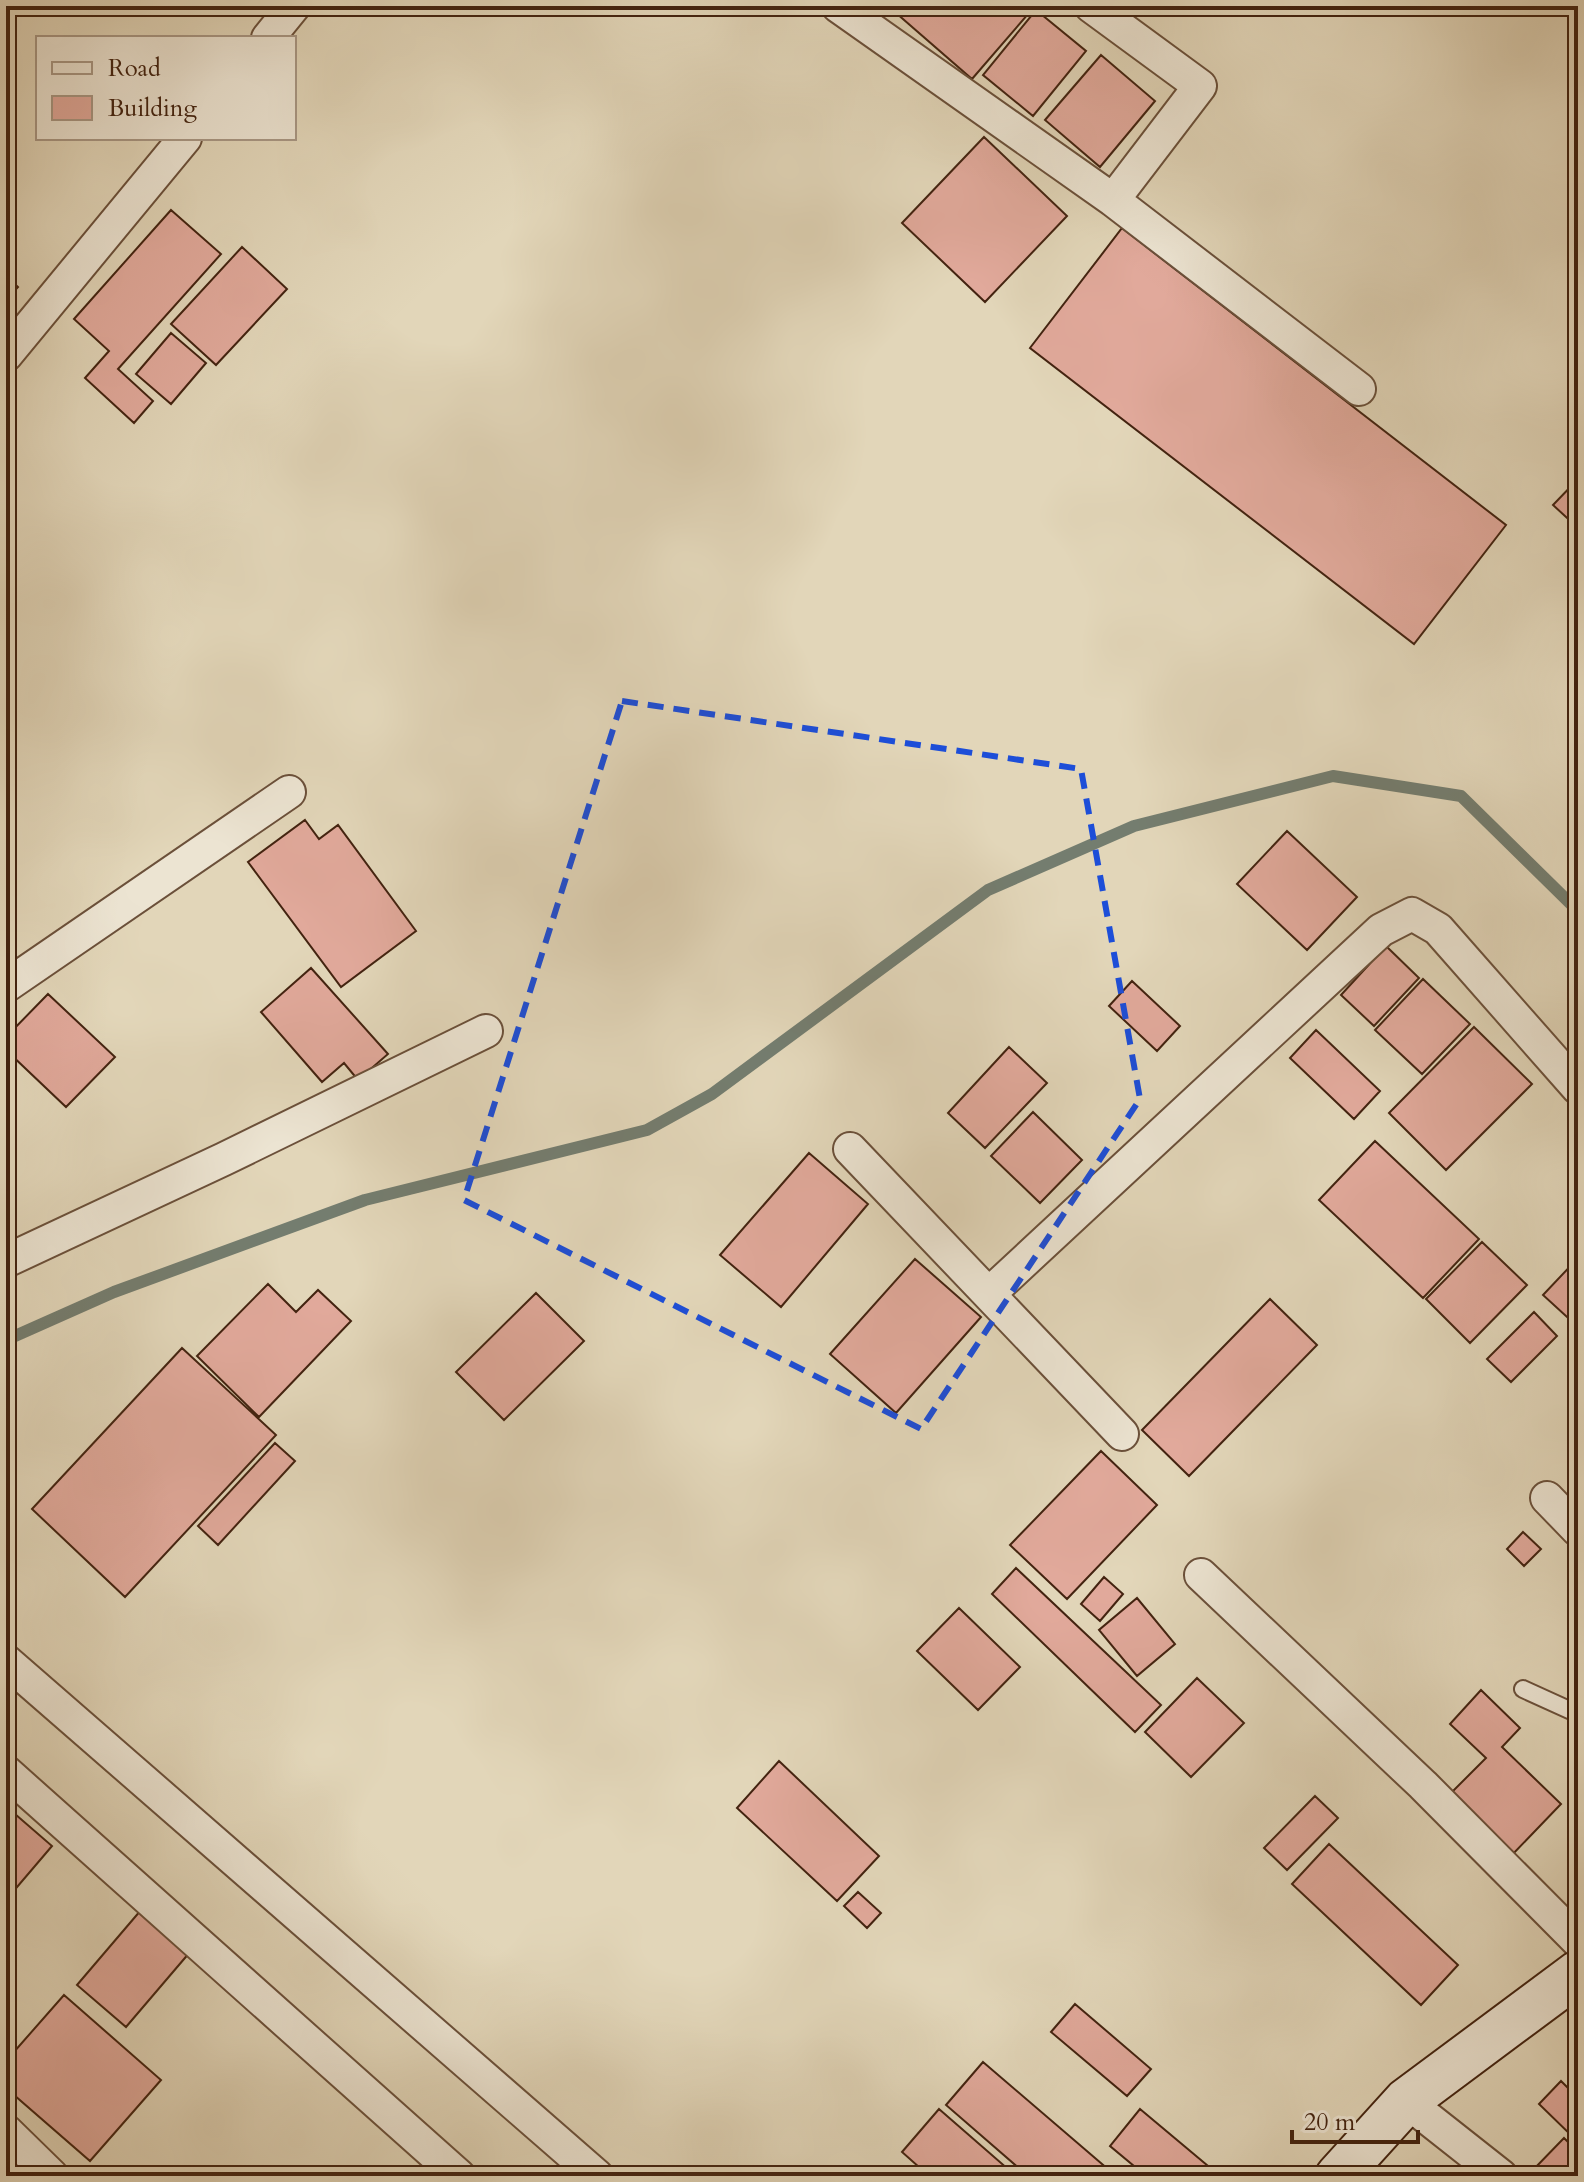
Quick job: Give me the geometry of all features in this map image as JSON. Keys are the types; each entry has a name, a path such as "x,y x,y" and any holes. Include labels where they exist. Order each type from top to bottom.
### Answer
{"main road":[{"path":"1338,2176 1406,2101 1578,1973"}],"street":[{"path":"270,36 294,6"},
{"path":"838,6 1113,200 1359,389"},
{"path":"1091,6 1200,86 1113,200"},
{"path":"6,355 183,140"},
{"path":"6,986 289,792"},
{"path":"990,1293 1381,930 1412,914 1438,929 1578,1088"},
{"path":"6,1261 486,1031"},
{"path":"850,1149 1122,1434"},
{"path":"1547,1498 1578,1530"},
{"path":"1201,1575 1423,1785 1578,1941"},
{"path":"6,1661 597,2176"},
{"path":"6,1772 459,2176"},
{"path":"1406,2101 1501,2176"},
{"path":"6,2131 52,2176"}],"lane":[{"path":"1523,1689 1578,1714"}],"highlighted area":[{"path":"622,701 1081,769 1140,1099 921,1429 464,1200"}],"building":[{"path":"888,6 1035,6 972,79"},
{"path":"1036,10 1086,51 1033,116 983,75"},
{"path":"1101,55 1155,101 1100,167 1045,120"},
{"path":"984,137 1067,216 985,302 902,223"},
{"path":"171,210 221,254 118,369 153,401 134,423 85,378 109,351 74,319"},
{"path":"1122,228 1506,525 1414,644 1030,348"},
{"path":"242,247 287,289 216,365 171,324"},
{"path":"6,276 18,287 6,300"},
{"path":"171,333 206,363 171,404 136,374"},
{"path":"1578,479 1578,528 1553,505"},
{"path":"305,820 319,839 338,825 416,931 341,987 248,862"},
{"path":"1287,831 1357,897 1307,950 1237,884"},
{"path":"1386,946 1419,978 1374,1026 1341,995"},
{"path":"311,968 388,1054 358,1080 344,1063 322,1082 261,1012"},
{"path":"1423,979 1470,1024 1422,1074 1375,1030"},
{"path":"1132,981 1180,1026 1157,1051 1109,1006"},
{"path":"48,994 115,1057 66,1107 6,1050 6,1037"},
{"path":"1474,1027 1532,1084 1446,1170 1389,1113"},
{"path":"1316,1030 1380,1091 1354,1119 1290,1058"},
{"path":"1009,1047 1047,1083 985,1148 948,1113"},
{"path":"1033,1112 1082,1160 1040,1203 991,1156"},
{"path":"1375,1141 1479,1239 1423,1298 1319,1200"},
{"path":"809,1153 868,1204 781,1307 720,1255"},
{"path":"1482,1242 1527,1285 1470,1343 1426,1299"},
{"path":"1578,1258 1578,1327 1543,1295"},
{"path":"915,1259 981,1317 896,1413 830,1354"},
{"path":"268,1284 296,1312 318,1290 351,1321 259,1417 197,1356"},
{"path":"536,1293 584,1341 504,1420 456,1372"},
{"path":"1270,1299 1317,1345 1189,1476 1142,1430"},
{"path":"1534,1312 1557,1336 1511,1382 1487,1359"},
{"path":"182,1348 276,1435 125,1597 32,1509"},
{"path":"275,1443 295,1461 218,1545 198,1526"},
{"path":"1101,1451 1157,1505 1067,1599 1010,1545"},
{"path":"1523,1532 1541,1549 1524,1566 1507,1549"},
{"path":"1016,1568 1161,1705 1135,1732 992,1594"},
{"path":"1104,1577 1123,1594 1100,1621 1081,1604"},
{"path":"1137,1598 1175,1644 1137,1676 1099,1630"},
{"path":"959,1608 1020,1667 978,1710 917,1651"},
{"path":"1197,1678 1244,1723 1191,1777 1145,1732"},
{"path":"1481,1690 1520,1728 1502,1747 1561,1804 1510,1857 1448,1796 1486,1758 1450,1724"},
{"path":"779,1761 879,1856 837,1901 737,1808"},
{"path":"1315,1796 1338,1818 1287,1870 1264,1848"},
{"path":"15,1814 52,1846 6,1900 6,1824"},
{"path":"1329,1844 1458,1965 1421,2005 1292,1884"},
{"path":"858,1892 881,1913 867,1928 844,1906"},
{"path":"141,1910 190,1952 126,2027 77,1985"},
{"path":"64,1995 161,2080 90,2161 6,2088 6,2061"},
{"path":"1075,2004 1151,2069 1127,2096 1051,2032"},
{"path":"983,2062 1116,2176 1028,2176 946,2105"},
{"path":"1561,2081 1578,2098 1578,2142 1539,2104"},
{"path":"939,2109 1016,2176 929,2176 902,2152"},
{"path":"1140,2109 1220,2176 1146,2176 1110,2146"},
{"path":"1564,2138 1578,2152 1578,2176 1537,2176 1532,2171"}],"waterway":[{"path":"6,1340 114,1292 365,1200 647,1130 712,1094 988,890 1134,826 1333,776 1461,796 1578,911"}]}
